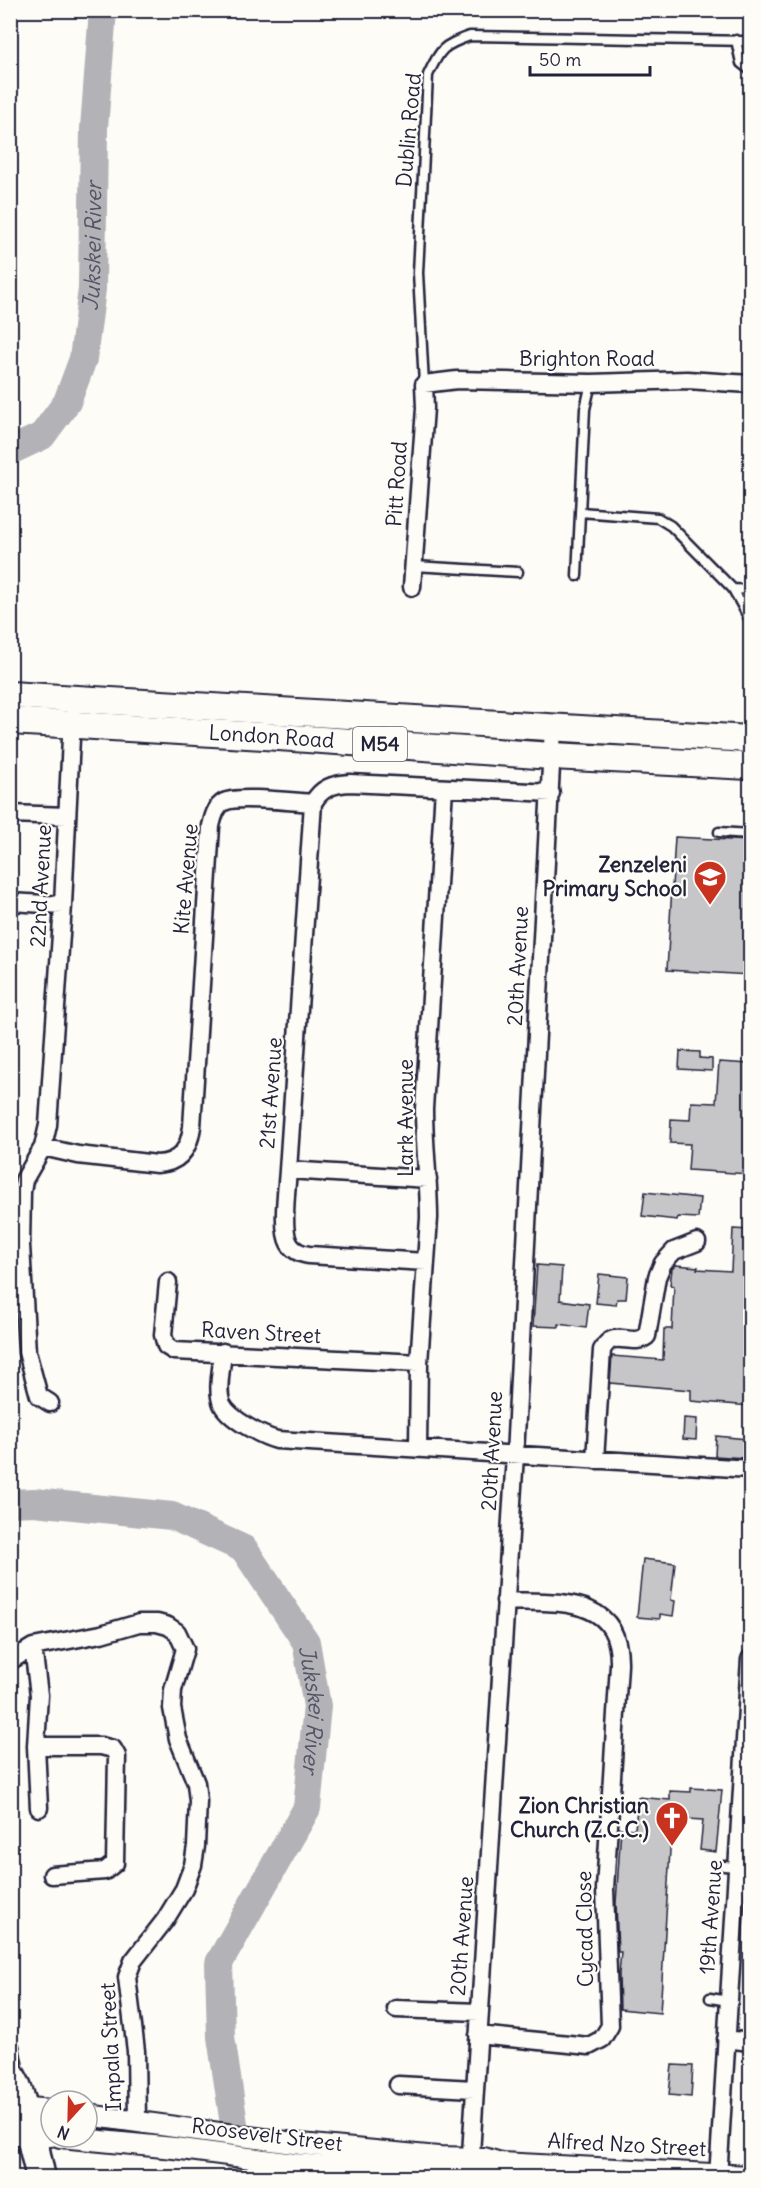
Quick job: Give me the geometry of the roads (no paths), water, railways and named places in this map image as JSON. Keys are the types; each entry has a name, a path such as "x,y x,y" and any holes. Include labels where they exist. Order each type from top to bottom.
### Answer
{"main road":[{"name":"London Road","path":"10,695 750,740"},
{"name":"London Road","path":"10,721 552,756 750,766"}],"street":[{"name":"Brighton Road","path":"424,384 457,380 591,383 687,380 750,384"},
{"name":"Pitt Road","path":"412,587 425,408 424,384"},
{"name":"22nd Avenue","path":"44,1147 48,1125 63,905 73,698"},
{"name":"20th Avenue","path":"470,2169 515,1455 553,728"},
{"path":"313,803 321,790 342,783 551,793"},
{"name":"Lark Avenue","path":"418,1449 419,1363 429,1218 424,1110 444,788"},
{"name":"Kite Avenue","path":"44,1147 78,1155 157,1164 176,1160 183,1154 192,1127 213,816 221,804 234,799 313,803"},
{"name":"21st Avenue","path":"313,803 288,1170 286,1226 288,1241 294,1249 309,1255 426,1262"},
{"path":"10,814 67,816"},
{"path":"10,902 63,905"},
{"path":"44,1147 28,1171 22,1192 21,1245 27,1352 39,1396 50,1403"},
{"path":"288,1170 428,1179"},
{"path":"595,1460 602,1350 613,1338 638,1340 647,1336 657,1276 663,1263 674,1251 697,1242"},
{"name":"Raven Street","path":"168,1282 163,1335 166,1346 180,1352 223,1352 419,1363"},
{"path":"223,1352 220,1391 222,1406 242,1423 277,1440 750,1469"},
{"name":"Cycad Close","path":"478,2035 581,2047 596,2044 607,2033 610,2026 605,1889 619,1665 617,1641 613,1631 598,1614 581,1605 505,1601"},
{"name":"Impala Street","path":"10,1661 33,1647 101,1634 139,1623 157,1623 168,1626 177,1632 185,1649 173,1690 172,1708 178,1739 196,1783 198,1801 196,1846 193,1865 184,1889 165,1920 133,1961 127,1977 136,2051 137,2122"},
{"path":"33,1647 39,1695 36,1746 39,1808"},
{"name":"19th Avenue","path":"718,2176 729,2001 731,1866 750,1659"},
{"path":"36,1746 101,1746 113,1749 117,1756 115,1863 105,1871 52,1875"},
{"path":"396,2009 479,2012"},
{"path":"726,2039 750,2042"},
{"path":"10,2047 14,2069 12,2084 19,2108 47,2178"},
{"path":"398,2085 474,2089"},
{"path":"19,2108 39,2109"},
{"name":"Roosevelt Street","path":"99,2117 301,2144 438,2157 470,2169"},
{"path":"31,2135 35,2178"},
{"name":"Roosevelt Street","path":"99,2141 295,2164 420,2174 470,2169"},
{"name":"Alfred Nzo Street","path":"470,2169 501,2163 750,2176"}],"lane":[{"name":"Dublin Road","path":"424,384 418,273 428,75 437,55 449,43 470,36 750,41"},
{"path":"736,40 741,63 750,70"},
{"path":"576,576 585,410 591,383"},
{"path":"580,512 658,518 671,526 687,539 733,589 750,620"},
{"path":"414,566 518,572"},
{"path":"733,589 750,590"},
{"path":"719,832 750,834"},
{"path":"710,1998 729,2001"}],"waterway":[{"name":"Jukskei River","path":"10,451 42,436 67,402 83,359 92,289 94,128 103,10"},
{"name":"Jukskei River","path":"10,1503 34,1502 172,1516 244,1549 306,1642 317,1706 307,1808 219,1963 221,2037 242,2178"}],"place":[{"name":"Zenzeleni Primary School","path":"710,906"},
{"name":"Zion Christian Church (Z.C.C.)","path":"672,1847"}]}
